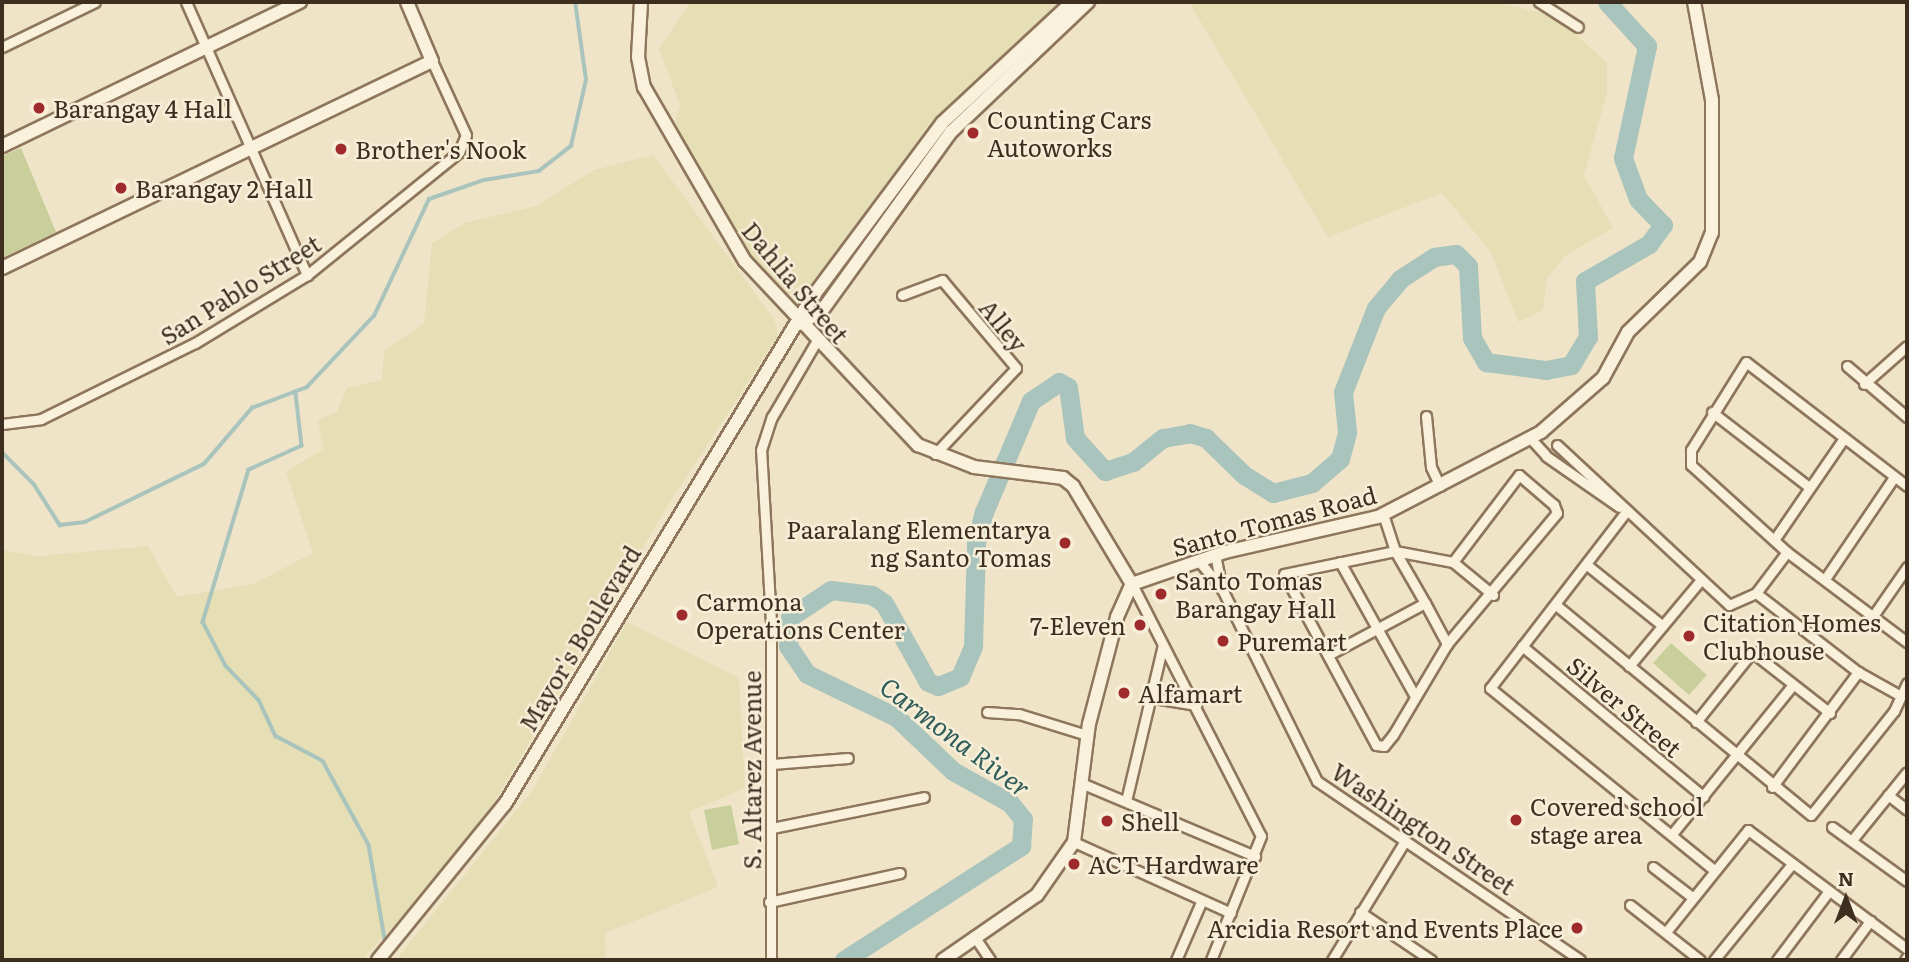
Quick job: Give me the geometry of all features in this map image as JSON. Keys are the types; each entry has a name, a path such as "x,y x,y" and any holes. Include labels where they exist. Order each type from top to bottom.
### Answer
{"main road":[{"path":"2,146 300,2"},
{"path":"2,268 432,61 407,2"},
{"name":"Dahlia Street","path":"641,2 644,86 746,261 799,324 881,412 934,455 1004,472 1063,478 1132,584"},
{"name":"Mayor's Boulevard","path":"379,958 505,804 723,437 799,324 811,299 942,123 1072,2"},
{"name":"Mayor's Boulevard","path":"799,324 821,312 951,131 1088,2"},
{"name":"Santo Tomas Road","path":"1132,584 1215,554 1383,514 1535,435 1603,378 1628,332 1700,262 1712,233 1712,100 1694,2"},
{"path":"943,960 974,936 1037,895 1074,842 1087,735 1116,617 1132,584"}],"street":[{"path":"2,47 95,2"},
{"path":"186,2 248,149 307,275"},
{"path":"1539,2 1578,27"},
{"name":"San Pablo Street","path":"2,424 41,419 117,383 307,275 459,152 466,135 432,61"},
{"name":"Alley","path":"902,295 942,280 1016,368 934,455"},
{"name":"S. Altarez Avenue","path":"771,960 769,902 772,764 761,450 772,417 816,342"},
{"path":"1864,384 1907,346"},
{"path":"1907,486 1746,362 1712,412 1691,450 1691,465 1787,552 1907,642"},
{"path":"1847,366 1864,384 1907,417"},
{"path":"1712,412 1808,487"},
{"path":"1426,416 1440,486"},
{"path":"1535,435 1556,444 1609,489 1622,510"},
{"path":"1535,435 1545,455 1622,510 1699,582 1729,605 1756,593 1787,552"},
{"path":"1774,540 1844,438"},
{"path":"1567,472 1576,461"},
{"path":"1453,562 1519,475 1557,513 1493,595 1447,643 1384,746 1376,745 1284,574 1395,551 1453,562 1493,595"},
{"path":"1825,579 1895,477"},
{"path":"1622,510 1587,565 1490,688 1713,869"},
{"path":"1383,514 1395,551 1447,643"},
{"name":"Washington Street","path":"1215,554 1222,589"},
{"name":"Washington Street","path":"1198,560 1222,589 1317,781 1580,960"},
{"path":"1340,562 1415,696"},
{"path":"1587,565 1663,626"},
{"path":"1873,616 1907,566"},
{"path":"1629,666 1699,582"},
{"path":"1132,584 1261,836 1211,960"},
{"path":"1756,593 1858,672 1901,696"},
{"path":"1328,655 1425,603"},
{"path":"1556,605 1772,787 1811,815 1901,696 1907,683"},
{"path":"1126,801 1148,697 1163,645"},
{"name":"Silver Street","path":"1522,646 1704,797"},
{"path":"1696,722 1752,652 1792,686 1830,713"},
{"path":"1772,787 1830,713 1858,672"},
{"path":"1672,834 1792,686"},
{"path":"1148,697 1196,705"},
{"path":"987,712 1019,714 1087,735"},
{"path":"772,764 848,758"},
{"path":"1852,840 1907,772"},
{"path":"1081,783 1255,856"},
{"path":"1888,795 1907,810"},
{"path":"772,828 924,797"},
{"path":"1832,827 1907,881"},
{"path":"1666,932 1713,869 1748,830 1907,949"},
{"path":"1332,960 1405,841"},
{"path":"1074,842 1231,913"},
{"path":"1714,960 1792,864"},
{"path":"1653,867 1692,897"},
{"path":"769,902 900,873"},
{"path":"1777,960 1829,891"},
{"path":"1176,960 1202,900"},
{"path":"1630,905 1700,960"},
{"path":"1360,912 1431,960"},
{"path":"1841,960 1870,921"},
{"path":"974,936 990,960"}],"shaded area":[{"path":"690,2 1064,2 922,134 788,316 706,197 674,127 680,105 659,49"},
{"path":"1189,2 1495,2 1556,16 1607,63 1607,93 1584,175 1613,228 1565,256 1547,278 1543,310 1518,322 1491,252 1442,193 1328,237"},
{"path":"653,155 774,319 778,336 667,507 494,803 413,904 362,960 2,960 2,550 39,556 148,546 177,597 253,584 313,553 286,472 323,449 318,420 337,412 347,388 382,380 384,351 424,323 432,243 465,223 536,206 594,170"},
{"path":"627,622 739,678 745,788 689,812 718,887 605,933 606,960 396,960 532,791"}],"green space":[{"path":"21,148 56,232 2,258 2,156"},
{"path":"1671,643 1707,675 1689,695 1653,663"},
{"path":"731,805 739,844 712,850 704,810"}],"waterway":[{"path":"2,452 34,484 60,525 85,522 204,464 252,408 307,387 374,316 429,199 484,180 539,171 571,146 586,80 575,2"},
{"name":"Carmona River","path":"844,960 1021,846 1023,819 1010,803 953,771 896,717 807,674 788,646 790,617 831,590 872,595 884,603 928,682 938,686 960,677 973,646 976,543 984,512 1031,401 1059,382 1068,387 1075,438 1105,471 1133,462 1163,438 1190,433 1206,438 1244,475 1273,493 1312,483 1340,459 1347,432 1343,392 1376,308 1400,279 1434,257 1456,254 1468,266 1472,338 1486,362 1546,370 1571,365 1588,337 1585,281 1649,244 1663,225 1638,199 1623,158 1647,46 1607,2"},
{"path":"296,394 302,446 249,470 203,622 226,666 259,700 276,736 323,761 369,845 386,944"}],"place":[{"name":"Barangay 4 Hall","path":"39,108"},
{"name":"Counting Cars Autoworks","path":"973,133"},
{"name":"Brother's Nook","path":"341,149"},
{"name":"Barangay 2 Hall","path":"121,188"},
{"name":"Paaralang Elementarya ng Santo Tomas","path":"1065,543"},
{"name":"Santo Tomas Barangay Hall","path":"1161,594"},
{"name":"Carmona Operations Center","path":"682,615"},
{"name":"7-Eleven","path":"1140,625"},
{"name":"Citation Homes Clubhouse","path":"1689,636"},
{"name":"Puremart","path":"1223,641"},
{"name":"Alfamart","path":"1124,693"},
{"name":"Covered school stage area","path":"1516,820"},
{"name":"Shell","path":"1107,821"},
{"name":"ACT Hardware","path":"1074,864"},
{"name":"Arcidia Resort and Events Place","path":"1577,928"}]}
